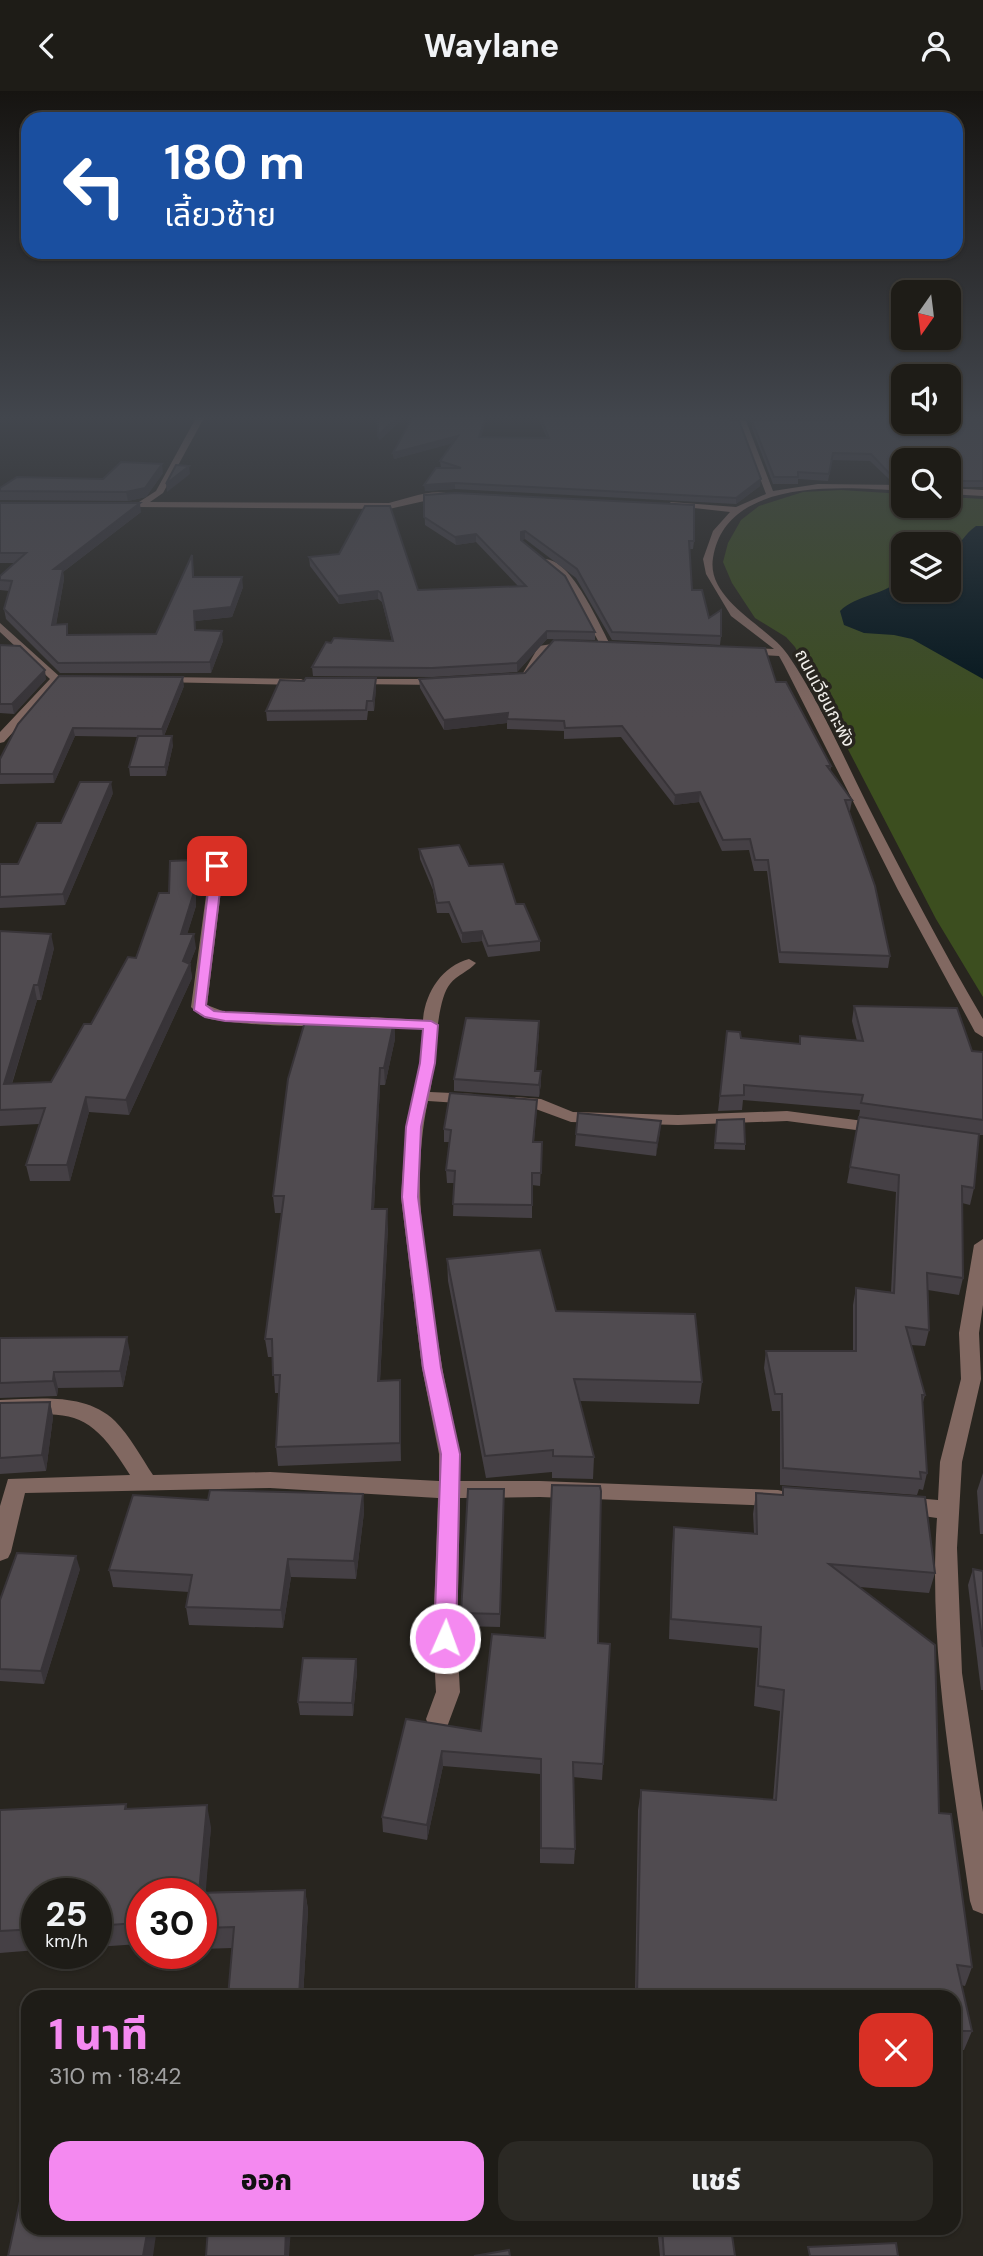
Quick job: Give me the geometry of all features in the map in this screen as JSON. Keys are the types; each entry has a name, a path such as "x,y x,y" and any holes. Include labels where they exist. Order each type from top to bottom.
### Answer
{"street":[{"name":"ถนนเวียนกะพัง","path":"729,517 713,543 708,562 714,580 738,618 769,638 781,653 916,917 983,1033"},
{"path":"535,552 571,581 594,645"},
{"path":"0,626 56,679 97,679"},
{"path":"510,680 527,675 543,648 551,645 620,646"},
{"path":"727,651 781,653"},
{"path":"0,740 56,679"},
{"path":"152,680 316,682"},
{"path":"342,683 458,682"},
{"path":"217,866 199,1007 209,1014 225,1017 431,1025"},
{"path":"438,1719 448,1692 445,1638 450,1454 432,1368 410,1197 414,1127 432,1006 444,981 470,963"},
{"path":"420,1096 535,1103 558,1115 571,1117 678,1120 787,1116 895,1131"},
{"path":"983,1245 969,1333 977,1380 951,1462 946,1548 950,1673 983,1901"},
{"path":"0,1408 46,1406 81,1411 105,1424 147,1483"},
{"path":"0,1552 8,1485 270,1480 450,1490 540,1489 801,1498"},
{"path":"881,1503 948,1510"}],"green space":[{"path":"745,517 983,517 983,997 936,919 795,647 786,637 755,618 732,583 723,562 728,543"}],"water":[{"path":"976,526 983,526 983,679 912,639 864,633 844,625 840,611 847,605 891,586 891,602 961,602 961,542"}],"building":[{"path":"0,517 122,517 54,569 63,569 52,625 67,624 67,635 156,634 192,555 193,577 242,577 231,607 194,611 195,630 222,631 210,662 58,663 4,609 12,581 0,580 0,576 26,553 0,553"},
{"path":"359,517 394,517 418,590 526,586 476,534 455,537 424,517 694,517 694,541 689,541 692,590 702,590 709,618 721,610 721,636 612,632 577,569 525,531 521,532 521,540 565,576 595,632 547,631 517,663 432,668 312,667 326,642 331,643 334,638 393,641 381,593 378,591 338,596 309,557 339,554"},
{"path":"554,640 765,648 776,682 786,682 831,766 827,766 852,800 845,800 875,886 890,956 780,952 768,860 755,860 750,839 723,840 700,792 675,795 622,726 565,728 564,721 507,719 508,713 444,720 419,679 525,673"},
{"path":"0,645 20,646 45,670 12,704 0,704"},
{"path":"59,676 183,677 162,729 73,728 53,774 0,774 0,759 18,724"},
{"path":"306,678 376,678 373,701 367,701 366,710 266,711 280,680 304,681"},
{"path":"138,736 172,736 165,767 129,767"},
{"path":"80,782 111,782 63,894 0,897 0,864 18,864 37,823 61,823"},
{"path":"459,845 469,866 503,864 516,904 524,904 540,941 488,946 482,931 462,933 449,902 437,903 432,880 419,849"},
{"path":"194,860 194,892 181,934 194,934 183,961 190,964 126,1100 86,1097 67,1165 26,1165 45,1108 0,1110 0,931 51,934 38,985 34,985 4,1084 51,1082 84,1024 91,1024 128,957 136,958 159,893 169,893 170,861"},
{"path":"854,1006 957,1008 972,1051 983,1052 983,1120 861,1103 863,1095 744,1085 744,1095 720,1096 727,1031 740,1032 741,1038 800,1044 800,1036 863,1041"},
{"path":"306,1018 394,1022 384,1068 380,1068 372,1209 387,1209 378,1381 400,1380 400,1443 276,1447 280,1375 273,1375 272,1339 265,1339 284,1196 273,1196 288,1079"},
{"path":"466,1018 539,1021 535,1071 541,1071 539,1085 454,1079"},
{"path":"450,1093 537,1100 533,1142 542,1142 541,1173 532,1173 532,1205 453,1204 455,1171 446,1170 451,1130 444,1129"},
{"path":"578,1113 661,1121 657,1143 576,1134"},
{"path":"859,1117 979,1134 974,1188 962,1186 963,1278 927,1273 929,1330 906,1327 925,1395 922,1395 927,1473 920,1472 921,1479 783,1468 782,1394 775,1394 766,1351 856,1351 856,1288 894,1293 899,1175 850,1167"},
{"path":"744,1119 745,1144 715,1143 717,1120"},
{"path":"540,1250 556,1311 695,1314 702,1382 574,1379 594,1457 553,1456 553,1450 485,1456 447,1259"},
{"path":"127,1337 120,1371 54,1372 53,1381 0,1383 0,1338"},
{"path":"50,1402 42,1455 0,1458 0,1403"},
{"path":"552,1485 600,1486 601,1491 598,1643 610,1644 603,1764 573,1762 575,1849 541,1848 541,1759 442,1751 427,1825 382,1817 406,1719 481,1731 492,1634 545,1638"},
{"path":"783,1487 925,1497 935,1573 829,1564 935,1645 939,1813 951,1814 972,1967 957,1965 972,2031 961,2031 961,1990 637,1990 641,1790 776,1800 784,1690 758,1686 761,1627 671,1619 674,1527 757,1534 756,1493 783,1495"},
{"path":"468,1489 504,1489 500,1614 461,1613"},
{"path":"210,1490 363,1494 354,1561 288,1559 281,1610 186,1607 192,1575 109,1570 133,1495 208,1500"},
{"path":"17,1553 76,1556 41,1671 0,1669 0,1600"},
{"path":"973,1569 983,1571 983,1647"},
{"path":"303,1658 356,1659 352,1703 298,1702"},
{"path":"126,1804 125,1809 207,1805 200,1878 126,1878 126,1924 112,1925 112,1878 21,1878 21,1930 0,1931 0,1810"},
{"path":"305,1890 299,1990 229,1990 234,1927 217,1928 217,1892"},
{"path":"21,2197 21,2235 147,2235 143,2256 8,2256"},
{"path":"208,2235 286,2235 285,2256 206,2256"},
{"path":"662,2235 732,2235 735,2256 664,2256"},
{"path":"896,2243 898,2256 810,2256 808,2247"},
{"path":"509,2250 510,2256 474,2256"}],"route":[{"path":"217,866 199,1007 209,1014 225,1017 431,1025 428,1063 414,1127 410,1197 432,1368 450,1454 445,1638"}]}
